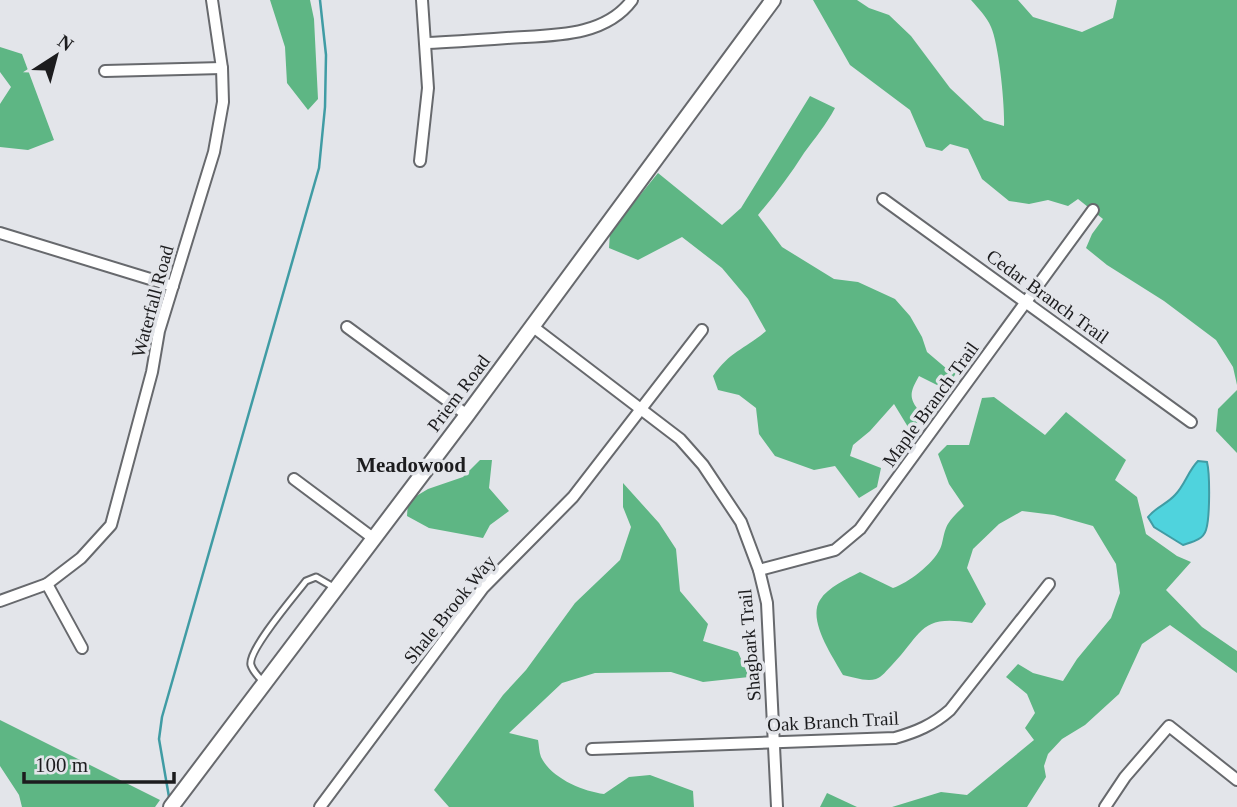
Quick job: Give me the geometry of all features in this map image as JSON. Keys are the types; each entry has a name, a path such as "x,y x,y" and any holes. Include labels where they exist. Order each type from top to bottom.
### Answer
{"street":[{"name":"Waterfall Road","path":"0,601 47,584 81,558 111,525 152,372 159,331 214,152 223,102 222,68 212,0"},
{"path":"420,161 428,88 422,0"},
{"path":"426,43 567,34 607,22 625,9 632,0"},
{"name":"Priem Road","path":"171,807 467,415 773,0"},
{"path":"105,71 222,68"},
{"name":"Cedar Branch Trail","path":"883,199 1191,422"},
{"name":"Maple Branch Trail","path":"759,570 835,550 860,529 1093,210"},
{"path":"0,233 173,286"},
{"name":"Shagbark Trail","path":"532,326 680,439 703,465 741,522 759,570 767,603 777,807"},
{"path":"347,327 467,415"},
{"name":"Shale Brook Way","path":"320,807 483,588 573,497 702,330"},
{"path":"294,479 373,538"},
{"path":"47,584 82,648"},
{"name":"Oak Branch Trail","path":"592,750 895,738 932,725 950,710 1049,584"},
{"path":"1105,807 1168,726 1237,780"}],"lane":[{"path":"264,683 251,665 251,659 306,581 311,578 321,579 335,588"}],"green space":[{"path":"270,0 310,0 314,19 318,99 308,110 287,83 285,47"},
{"path":"813,0 857,0 869,8 889,15 911,36 950,88 984,120 1004,126 997,47 991,27 971,0 1018,0 1033,17 1082,32 1113,18 1117,0 1237,0 1237,385 1233,367 1216,340 1086,248 1103,219 1078,199 1068,206 1048,200 1029,204 1009,201 982,179 968,149 950,144 942,151 926,147 910,110 850,65"},
{"path":"0,47 22,54 54,140 28,150 0,147 0,104 11,87 0,72"},
{"path":"810,96 835,108 788,177 758,215 782,247 834,279 858,282 895,299 910,316 927,352 947,369 957,371 943,388 919,376 912,395 920,412 917,424 908,427 894,404 870,431 853,445 850,456 881,468 877,487 859,498 835,466 814,470 775,456 759,434 756,408 739,395 718,390 713,376 719,368 766,331 748,299 722,268 682,237 638,260 609,248 610,232 658,173 722,225 741,208"},
{"path":"1237,390 1237,453 1216,431 1218,409"},
{"path":"994,397 1045,435 1066,412 1126,460 1115,480 1137,497 1146,534 1177,556 1191,562 1166,590 1202,627 1237,651 1237,673 1170,625 1142,644 1119,694 1085,725 1062,739 1048,754 1044,766 1046,777 1027,807 892,807 941,792 967,795 1034,740 1025,728 1035,713 1027,694 1006,677 1018,664 1033,673 1063,681 1077,659 1111,618 1120,593 1116,564 1093,526 1054,515 1022,511 999,524 973,549 967,568 986,604 972,623 942,621 932,624 917,635 876,679 864,680 843,675 819,628 817,608 820,600 833,587 860,572 893,588 913,577 932,561 940,549 947,525 964,506 949,484 938,454 947,445 969,445 982,398"},
{"path":"480,460 492,460 489,488 509,511 490,525 483,538 429,528 407,516 408,501 428,489 463,477"},
{"path":"623,483 659,523 676,549 680,591 708,624 703,641 738,652 749,677 703,682 671,672 595,673 562,683 509,733 538,740 540,755 546,764 577,787 604,794 629,777 650,775 693,791 694,807 449,807 434,790 503,695 526,670 575,603 620,560 631,527 623,507"},
{"path":"0,720 160,800 155,807 22,807 19,795 0,766"},
{"path":"827,793 857,807 820,807"}],"water":[{"path":"1198,461 1207,462 1208,468 1206,530 1197,540 1183,545 1154,527 1148,517 1175,495"}],"waterway":[{"path":"169,797 159,739 162,717 319,168 325,107 326,55 320,0"}],"district":[{"name":"Meadowood","path":"411,465"}]}
